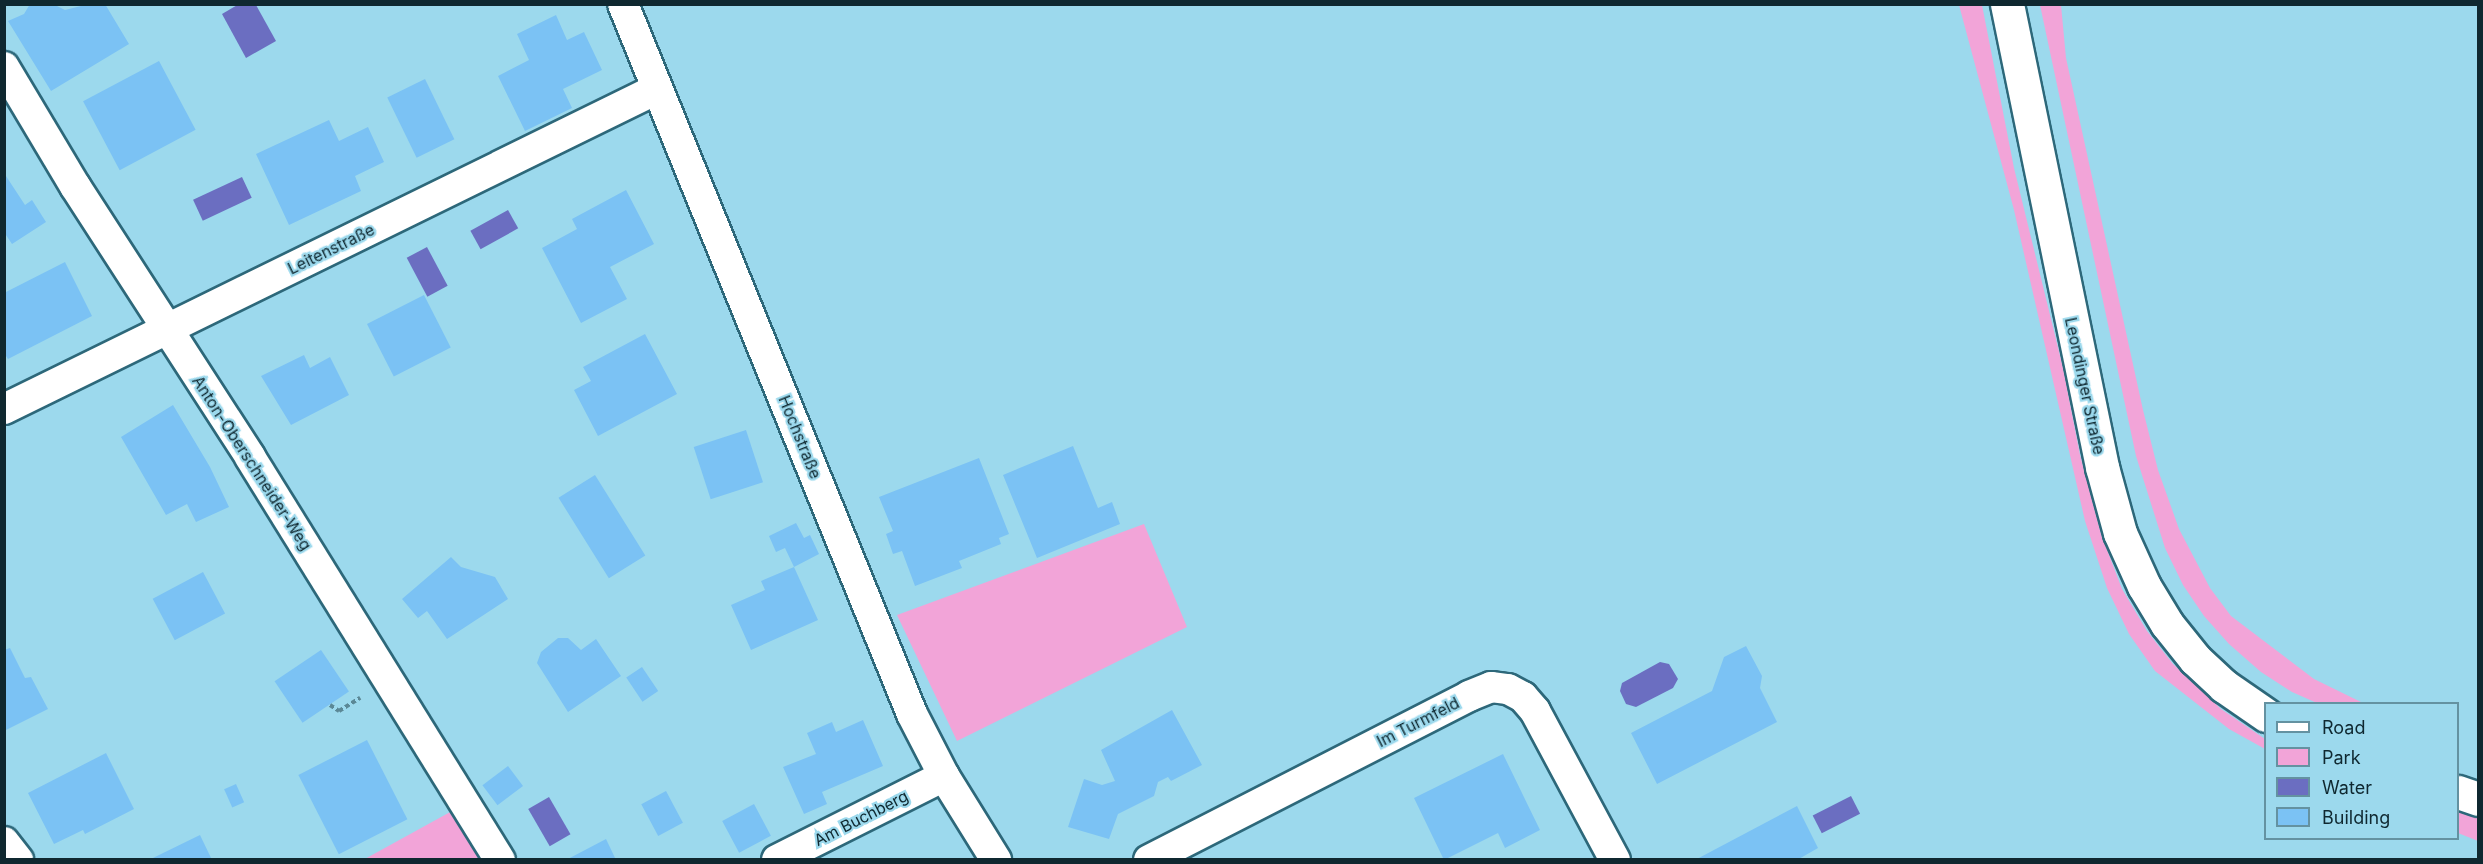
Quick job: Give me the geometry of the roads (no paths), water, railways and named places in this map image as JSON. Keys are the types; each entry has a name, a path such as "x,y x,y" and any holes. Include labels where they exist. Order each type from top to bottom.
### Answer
{"street":[{"name":"Hochstraße","path":"623,4 912,714 944,776 996,860"},
{"name":"Leondinger Straße","path":"2007,4 2102,467 2120,533 2144,586 2167,624 2195,659 2224,686 2264,714"},
{"name":"Anton-Oberschneider-Weg","path":"4,68 75,186 246,450 500,860"},
{"name":"Leitenstraße","path":"4,409 657,88"},
{"name":"Im Turmfeld","path":"1149,860 1469,696 1491,687 1508,689 1523,697 1536,711 1615,860"},
{"name":"Am Buchberg","path":"777,860 944,776"},
{"path":"2459,793 2478,799"},
{"path":"4,843 18,860"}],"water":[{"path":"239,4 256,5 276,41 246,58 222,14"},
{"path":"242,177 252,198 203,221 193,200"},
{"path":"508,210 518,228 481,249 470,231"},
{"path":"427,247 448,286 427,297 407,258"},
{"path":"1660,662 1669,664 1678,679 1673,688 1636,707 1626,704 1620,691 1622,683"},
{"path":"1851,796 1860,814 1822,833 1813,816"},
{"path":"549,797 570,834 550,846 528,809"}]}
